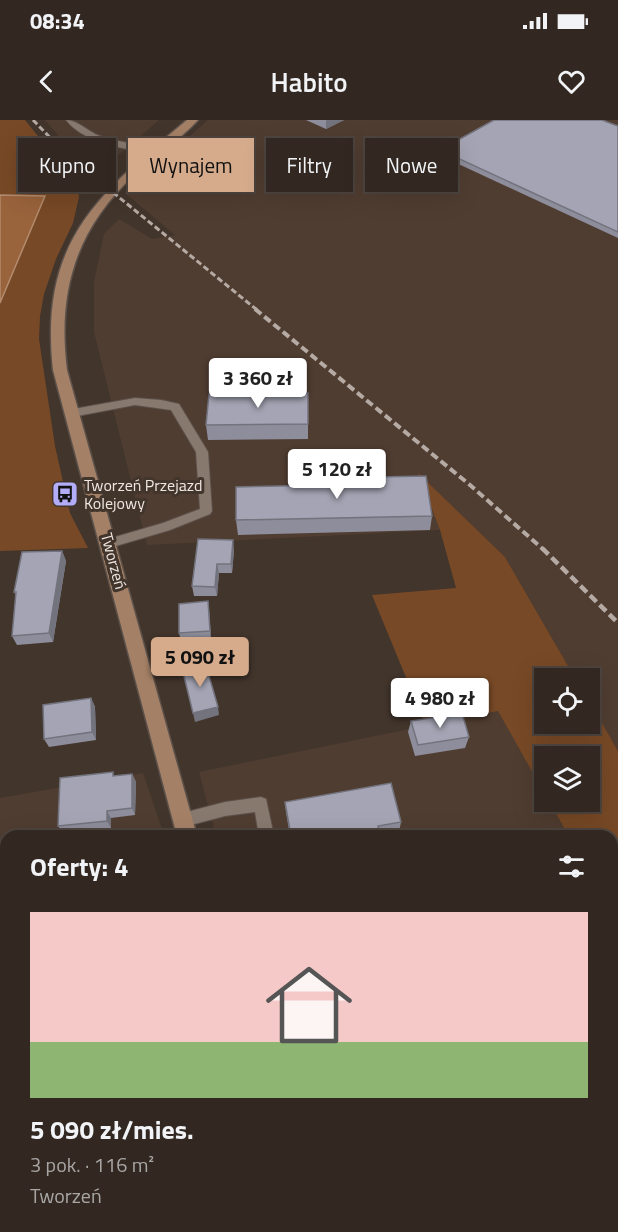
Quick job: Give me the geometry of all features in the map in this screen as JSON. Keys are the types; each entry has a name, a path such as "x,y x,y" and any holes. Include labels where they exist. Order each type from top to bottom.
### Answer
{"street":[{"name":"Tworzeń","path":"172,138 193,120"},
{"name":"Tworzeń","path":"128,177 112,191 76,244 66,267 58,299 57,351 185,828"}],"lane":[{"path":"70,120 74,127 83,127 102,139 128,146"},
{"path":"72,413 128,401 154,401 175,407 202,452 206,511 166,527 109,543"},
{"path":"185,828 225,809 261,804 266,830"}],"shaded area":[{"path":"0,120 25,120 40,138 18,138 18,192 78,192 79,197 73,223 56,259 44,294 39,339 55,446 70,513 88,548 0,551 0,303 45,196 0,195"},
{"path":"45,120 159,120 138,138 128,138 128,147 116,157 116,138 60,138"},
{"path":"208,120 618,120 618,751 600,720 600,668 569,668 505,557 419,475 440,530 147,545 94,332 94,282 104,234 119,219 152,239 175,235 125,193 128,190 254,192 254,138 188,138"},
{"path":"0,195 45,196 0,303"},
{"path":"418,473 505,557 569,668 534,668 534,734 600,734 600,720 618,751 618,830 565,830 555,812 600,812 600,746 534,746 534,775 498,711 426,726 372,595 456,588 440,530"},
{"path":"498,711 534,775 534,812 555,812 565,830 215,830 199,772"},
{"path":"143,773 162,830 0,830 0,798"}],"building":[{"path":"494,120 602,120 618,126 618,232 458,158 458,140"},
{"path":"308,393 308,424 206,425 209,394"},
{"path":"426,476 432,516 236,520 236,487 329,485 329,478"},
{"path":"198,539 233,540 231,564 217,564 215,587 192,586"},
{"path":"62,551 49,633 12,636 16,592 14,592 22,552"},
{"path":"208,601 210,631 179,633 179,604"},
{"path":"205,662 218,707 193,713 182,668"},
{"path":"91,698 92,732 44,739 43,705"},
{"path":"462,713 469,737 418,745 411,721"},
{"path":"113,772 113,776 132,774 132,808 107,811 107,821 58,826 60,778"},
{"path":"391,783 401,822 378,826 379,830 290,830 285,802"}],"railway":[{"path":"33,120 66,154 257,310"},
{"path":"255,309 470,485 544,550"},
{"path":"542,548 618,623"}],"place":[{"name":"Tworzeń Przejazd Kolejowy","path":"65,494"}]}
